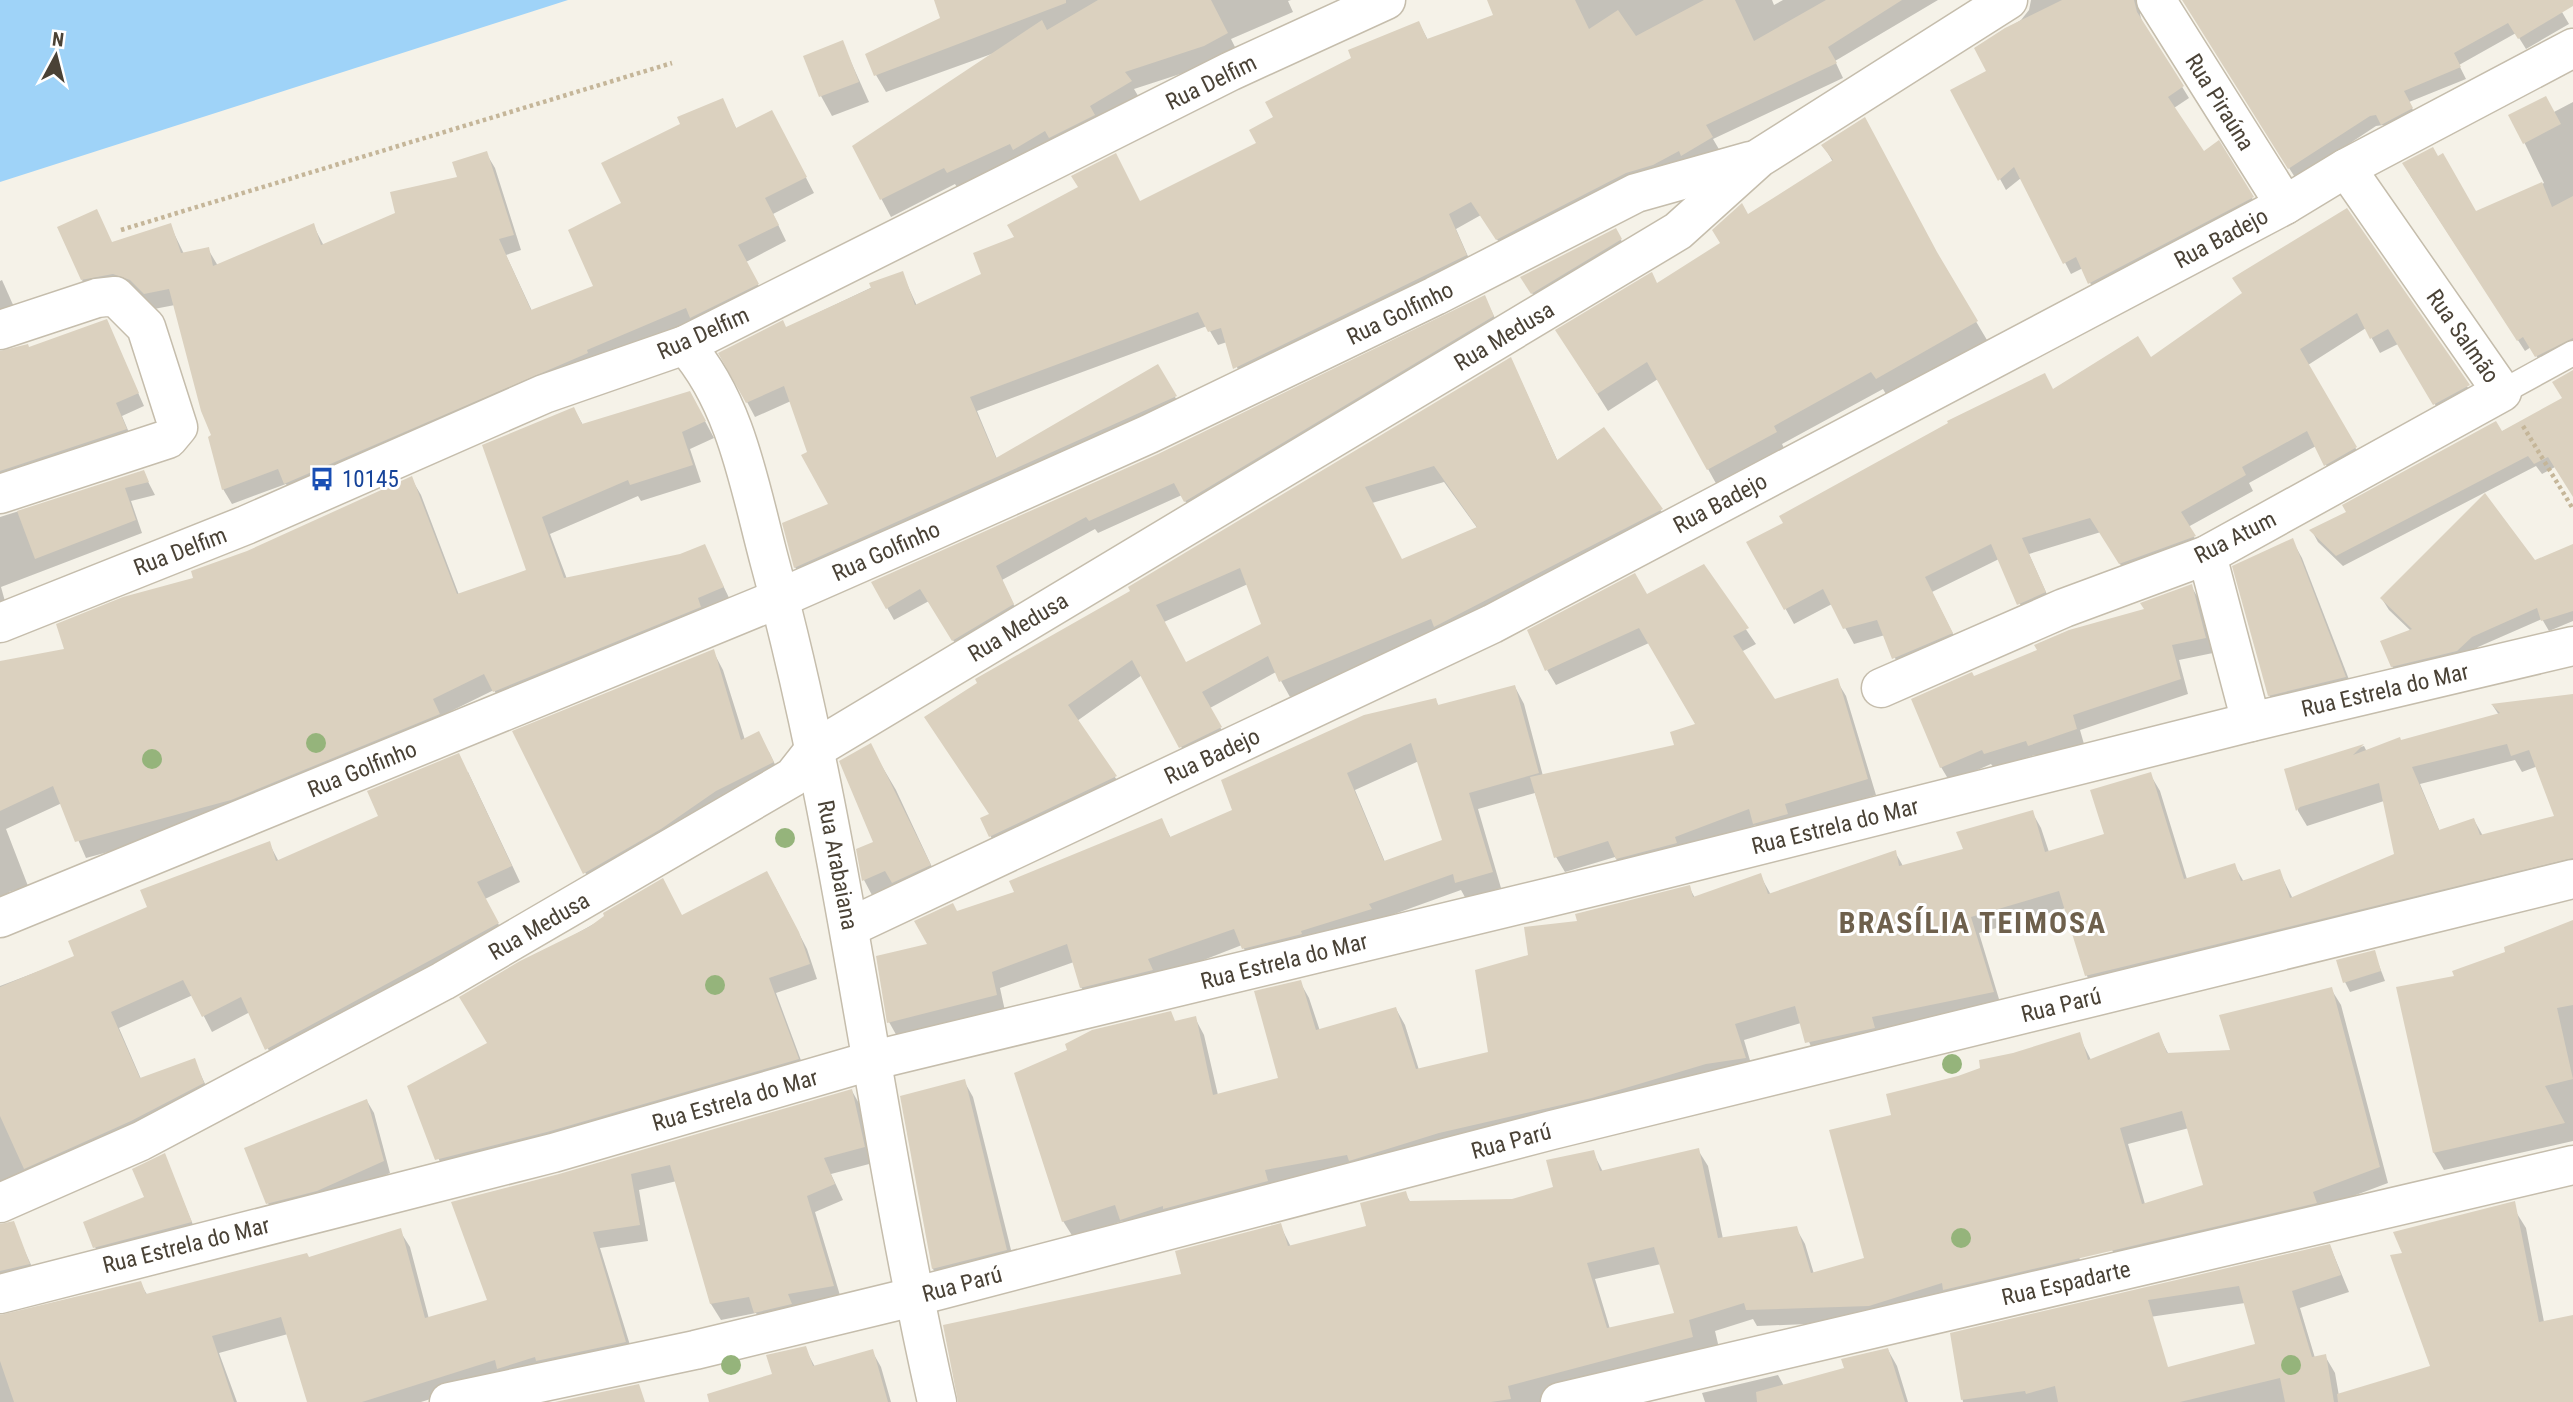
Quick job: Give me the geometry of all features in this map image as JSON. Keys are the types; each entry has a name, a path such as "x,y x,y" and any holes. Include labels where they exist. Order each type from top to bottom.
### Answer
{"street":[{"name":"Rua Delfim","path":"0,622 247,526 544,394 685,345 1231,71 1387,0"},
{"name":"Rua Medusa","path":"0,1203 141,1141 443,982 793,777 814,749 1678,232 1759,158 2008,0"},
{"name":"Rua Piraúna","path":"2156,0 2285,205"},
{"name":"Rua Badejo","path":"850,928 1492,624 2285,205 2346,168 2573,48"},
{"name":"Rua Golfinho","path":"0,918 780,598 1149,433 1435,296 1636,193 1759,158"},
{"name":"Rua Salmão","path":"2346,168 2502,392"},
{"path":"0,330 97,298 115,296 130,308 146,327 178,426 168,439 0,494"},
{"name":"Rua Arabaiana","path":"685,345 712,382 737,438 780,598 850,928 870,1061 913,1297 937,1402"},
{"name":"Rua Atum","path":"1881,688 2064,608 2207,555 2502,392"},
{"path":"2207,555 2251,722"},
{"name":"Rua Estrela do Mar","path":"0,1294 553,1153 870,1061 1621,880 2251,722 2573,646"},
{"name":"Rua Parú","path":"449,1402 695,1350 913,1297 1538,1134 2573,880"},
{"name":"Rua Espadarte","path":"1560,1402 2573,1165"}],"lane":[{"name":"Rua Atum","path":"2502,392 2573,354"}],"path":[{"path":"121,230 672,64"},
{"name":"Rua Salmão","path":"2502,392 2573,509"}],"water":[{"path":"0,0 568,0 0,182"}],"building":[{"path":"934,0 1066,0 1066,3 874,76 865,54 940,18"},
{"path":"1098,0 1211,0 1228,33 1204,46 1125,72 1132,81 1090,106 1095,115 1049,138 1045,131 1013,150 1010,144 947,173 944,168 880,200 852,146 1042,20 1047,30"},
{"path":"1487,0 1575,0 1589,29 1618,10 1636,36 1704,0 1735,0 1754,41 1826,0 1902,0 1828,47 1837,63 1706,125 1713,137 1681,156 1679,151 1653,165 1626,173 1496,240 1471,202 1449,214 1467,255 1233,369 1221,328 1208,332 1198,312 970,397 996,458 1158,364 1177,396 794,568 782,523 828,504 801,455 807,452 784,386 746,403 718,353 783,320 786,327 871,288 869,283 903,271 915,305 981,274 973,253 1014,237 1007,225 1078,187 1071,176 1116,153 1140,201 1256,143 1249,130 1273,117 1265,102 1351,58 1348,50 1419,21 1427,39 1493,15"},
{"path":"2062,0 2134,0 2137,12 2184,86 2168,97 2204,151 2219,140 2254,197 2088,284 2076,257 2063,264 2014,167 1998,181 1950,90 1986,71 1974,48 2005,28"},
{"path":"2182,0 2573,0 2573,6 2518,39 2508,23 2454,53 2461,67 2404,91 2413,108 2381,125 2376,115 2370,116 2288,169"},
{"path":"843,40 859,82 819,97 803,56"},
{"path":"2546,96 2561,124 2523,144 2508,115"},
{"path":"723,98 736,128 772,110 807,177 765,198 779,225 738,245 759,284 690,318 686,308 284,484 278,469 222,490 208,437 211,435 201,411 169,289 144,294 130,280 113,274 81,280 57,227 97,209 112,242 171,223 181,253 209,247 213,266 314,223 321,245 395,213 390,192 457,177 452,162 487,151 514,235 499,239 531,310 593,286 568,230 621,203 601,163 680,124 677,117"},
{"path":"1865,117 1937,252 1978,321 1876,379 1871,372 1774,426 1777,432 1707,470 1647,362 1597,394 1555,330 1650,273 1652,272 1657,283 1720,243 1712,230 1742,203 1748,214 1833,160 1821,145"},
{"path":"2433,147 2438,156 2443,153 2476,211 2542,182 2552,207 2573,196 2573,338 2535,357 2523,337 2517,341 2402,163"},
{"path":"2347,208 2470,385 2433,405 2388,329 2370,339 2357,313 2300,349 2357,447 2324,466 2307,431 2242,467 2246,475 2181,512 2196,536 2119,564 2090,518 2022,538 2046,592 2017,605 1991,544 1925,577 1953,633 1892,659 1877,620 1843,629 1823,589 1784,610 1746,542 1783,523 1779,516 1948,423 1947,421 2045,373 2053,389 2138,336 2151,357 2242,293 2232,278"},
{"path":"1616,228 1622,239 1531,294 1520,277"},
{"path":"1485,295 1494,316 1184,502 1174,483 1089,521 1086,517 996,566 1014,604 952,641 920,589 886,609 871,582 1158,454"},
{"path":"107,319 139,393 116,403 127,429 0,471 0,351 28,344 29,347"},
{"path":"1511,357 1557,460 1604,427 1663,509 1434,627 1431,619 1279,682 1268,656 1202,692 1222,727 1179,748 1132,660 1068,705 1117,776 989,837 980,818 989,814 924,717 977,683 975,679 1130,591 1128,587","holes":["1434,466 1477,527 1402,559 1365,487","1240,568 1261,624 1186,662 1156,605"]},
{"path":"2573,370 2573,497 2548,457 2534,464 2528,456 2336,556 2309,530 2346,512 2342,505 2496,421 2502,431 2562,398 2552,382"},
{"path":"690,391 706,421 682,432 693,465 630,485 628,480 542,517 564,578 680,554 705,544 724,587 698,598 701,607 493,692 484,674 433,699 440,714 231,800 75,842 53,786 0,811 0,661 64,649 56,624 123,597 193,578 191,571 247,551 412,476 457,594 526,570 482,445 574,407 582,424"},
{"path":"144,470 149,482 125,488 136,520 35,559 17,511"},
{"path":"2485,493 2535,560 2573,544 2573,611 2541,621 2537,608 2472,637 2457,651 2391,667 2380,641 2412,629 2380,598"},
{"path":"2293,538 2346,677 2268,696 2232,566"},
{"path":"1704,564 1749,628 1733,636 1775,699 1838,678 1868,779 1785,804 1788,814 1753,824 1749,809 1675,837 1677,843 1616,859 1608,841 1554,858 1530,777 1674,745 1670,732 1695,724 1639,628 1545,671 1527,630 1635,573 1647,594"},
{"path":"2192,584 2206,638 2172,645 2181,679 2073,715 2077,729 2028,746 2026,741 1984,754 1982,750 1940,768 1911,699 1972,672 1974,676 2037,650 2034,645 2069,630 2144,609 2140,603"},
{"path":"714,649 741,740 759,731 774,762 716,791 661,829 583,874 512,731"},
{"path":"1515,685 1539,773 1469,793 1493,872 1455,883 1453,874 1369,904 1372,909 1301,931 1302,934 1242,949 1234,929 1148,959 1153,970 1080,988 1067,944 992,972 997,995 887,1023 876,956 927,944 914,921 953,903 957,911 1014,892 1009,881 1162,818 1170,837 1232,810 1221,780 1364,715 1436,698 1438,705","holes":["1411,743 1442,840 1384,861 1347,773"]},
{"path":"2573,694 2573,858 2085,976 2059,891 1971,917 1994,992 1872,1017 1875,1028 1805,1043 1795,1006 1735,1024 1746,1058 1706,1064 1592,1098 1439,1133 1349,1161 1347,1155 1265,1170 1268,1181 1163,1209 1163,1206 1120,1220 1115,1205 1062,1222 1014,1073 1067,1050 1065,1044 1092,1030 1171,1011 1175,1021 1196,1016 1213,1095 1278,1078 1254,991 1301,980 1316,1030 1396,1007 1416,1069 1488,1052 1475,970 1528,955 1524,927 1577,921 1575,914 1690,885 1693,897 1761,873 1768,894 1896,850 1899,866 1963,849 1956,832 2033,810 2045,852 2104,834 2090,790 2151,772 2184,879 2235,863 2241,881 2280,869 2290,898 2394,854 2379,783 2300,807 2296,811 2284,769 2364,744 2353,755 2400,737 2401,740 2500,713 2491,704","holes":["2507,744 2511,756 2529,750 2554,816 2480,835 2474,818 2439,830 2412,767"]},
{"path":"871,743 931,865 892,883 885,871 862,881 856,849 873,842 839,761"},
{"path":"459,753 512,866 477,882 499,923 265,1050 241,997 202,1017 183,980 111,1012 140,1078 195,1058 204,1083 131,1121 24,1169 0,1116 0,987 74,956 68,941 147,907 140,890 270,841 276,861 378,816 367,791"},
{"path":"767,871 799,932 810,964 769,978 799,1059 547,1132 435,1160 407,1086 487,1043 459,997 520,961 589,927 604,916 603,913 663,878 682,915"},
{"path":"2573,920 2573,1005 2557,1008 2573,1079 2545,1086 2565,1123 2433,1153 2396,987 2454,976 2452,971 2505,952 2504,947"},
{"path":"2375,950 2381,971 2343,983 2336,960"},
{"path":"2332,987 2380,1167 2313,1192 2317,1203 1943,1290 1942,1283 1869,1306 1746,1310 1744,1303 1689,1320 1693,1337 1508,1386 1511,1399 1491,1402 958,1402 943,1325 1181,1274 1175,1251 1281,1223 1288,1246 1366,1226 1360,1203 1406,1191 1409,1201 1512,1199 1553,1187 1546,1160 1594,1150 1600,1171 1699,1148 1718,1238 1797,1226 1811,1273 1864,1258 1829,1130 1891,1115 1886,1094 1958,1076 1980,1068 1979,1060 2013,1053 2080,1032 2088,1060 2159,1032 2167,1053 2230,1050 2219,1015","holes":["2182,1111 2203,1185 2142,1204 2120,1128","1654,1247 1674,1313 1607,1328 1587,1263"]},
{"path":"965,1079 1007,1250 932,1269 900,1096"},
{"path":"852,1089 865,1147 824,1158 835,1184 807,1196 834,1286 788,1294 792,1304 754,1313 749,1297 710,1304 670,1165 631,1174 640,1225 593,1232 626,1342 536,1361 535,1357 497,1369 495,1360 362,1402 307,1402 281,1317 212,1336 234,1402 14,1402 0,1361 0,1315 141,1281 146,1294 307,1253 309,1257 401,1228 425,1318 487,1300 451,1202 559,1174"},
{"path":"367,1099 384,1161 317,1191 266,1204 244,1148"},
{"path":"165,1153 192,1222 93,1248 83,1222 144,1197 132,1169"},
{"path":"2515,1201 2539,1322 2573,1315 2573,1402 2338,1402 2337,1394 2430,1366 2390,1255 2402,1253 2393,1232"},
{"path":"14,1221 30,1264 0,1271 0,1224"},
{"path":"2330,1244 2341,1275 2292,1291 2312,1357 2326,1354 2334,1402 2285,1402 2280,1378 2180,1402 2058,1402 2055,1386 2026,1394 2025,1391 1961,1400 1950,1333","holes":["2239,1286 2255,1344 2168,1367 2148,1300"]},
{"path":"806,1346 813,1366 873,1349 888,1402 709,1402 707,1394 772,1374 766,1355"},
{"path":"1888,1348 1905,1402 1757,1402 1756,1392 1844,1368 1841,1359"},
{"path":"639,1384 645,1402 555,1402"}],"place":[{"name":"10145","path":"322,479"}],"district":[{"name":"BRASÍLIA TEIMOSA","path":"1973,923"}]}
